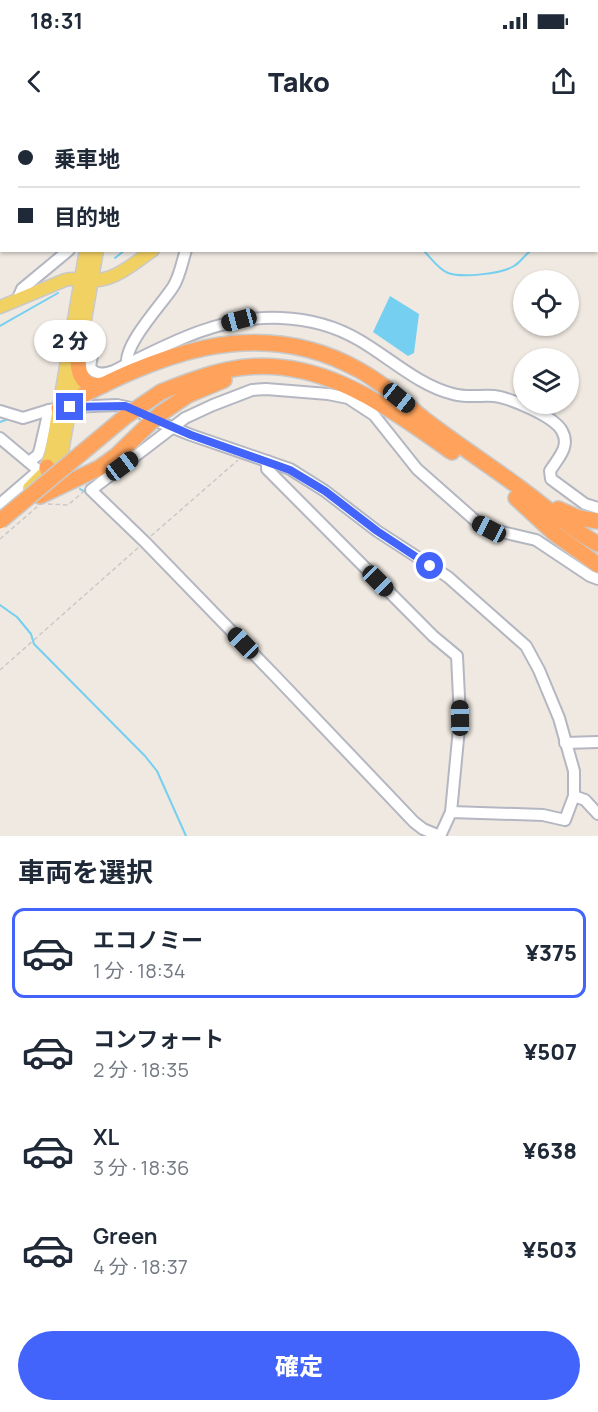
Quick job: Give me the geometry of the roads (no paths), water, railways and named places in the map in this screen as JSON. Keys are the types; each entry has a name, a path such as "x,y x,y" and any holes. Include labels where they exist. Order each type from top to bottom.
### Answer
{"highway":[{"path":"62,407 105,384 165,358 203,347 240,342 274,342 310,349 359,369 380,383 519,494 598,552"},
{"path":"0,521 126,416 161,392 198,371 227,363 268,358 295,360 324,367 352,378 426,420"},
{"path":"78,359 79,372 83,380 90,385 105,384"},
{"path":"161,392 200,377 240,367 281,367 316,374 349,385 598,544"},
{"path":"40,496 44,469 108,462 160,414 188,395 228,378 268,372 316,374"},
{"path":"519,494 579,518 598,521"},
{"path":"519,494 555,534 598,565"}],"main road":[{"path":"0,512 36,482 44,469 78,359 87,280 87,252"},
{"path":"62,407 87,280 96,252"},
{"path":"0,307 65,280 111,277 150,252"},
{"path":"0,530 40,496"}],"street":[{"path":"18,298 22,289 67,252"},
{"path":"127,364 128,354 146,323 176,281 185,252"},
{"path":"82,336 91,339 94,344 89,364 94,372 108,373 185,337 239,320 282,318 336,328 358,339 409,374 444,391 454,394 506,398 550,420 562,431 565,445 564,452 550,471 551,479 585,504 598,508"},
{"path":"267,461 267,469 433,636 457,656 460,718 451,812 439,836 423,829 407,814 91,490 185,418 252,390 295,390 348,398 374,415 417,469 477,522 489,529 536,540 598,579"},
{"path":"0,411 23,418 62,407 125,406 170,429 297,473 325,491 377,531 448,577 505,625 526,646 560,718 574,771 574,796 565,820 543,815 451,812"},
{"path":"3,445 44,469"},
{"path":"0,504 38,470 44,469"},
{"path":"565,743 598,742"},
{"path":"574,796 585,800 598,814"}],"water":[{"path":"390,296 419,314 414,353 408,356 373,332"}],"waterway":[{"path":"115,258 122,252"},
{"path":"425,252 448,273 462,275 508,269 530,252"},
{"path":"0,326 58,293"},
{"path":"0,422 11,418"},
{"path":"80,489 87,493"},
{"path":"0,605 17,617 31,634 34,644 145,756 157,771 186,836"}]}
